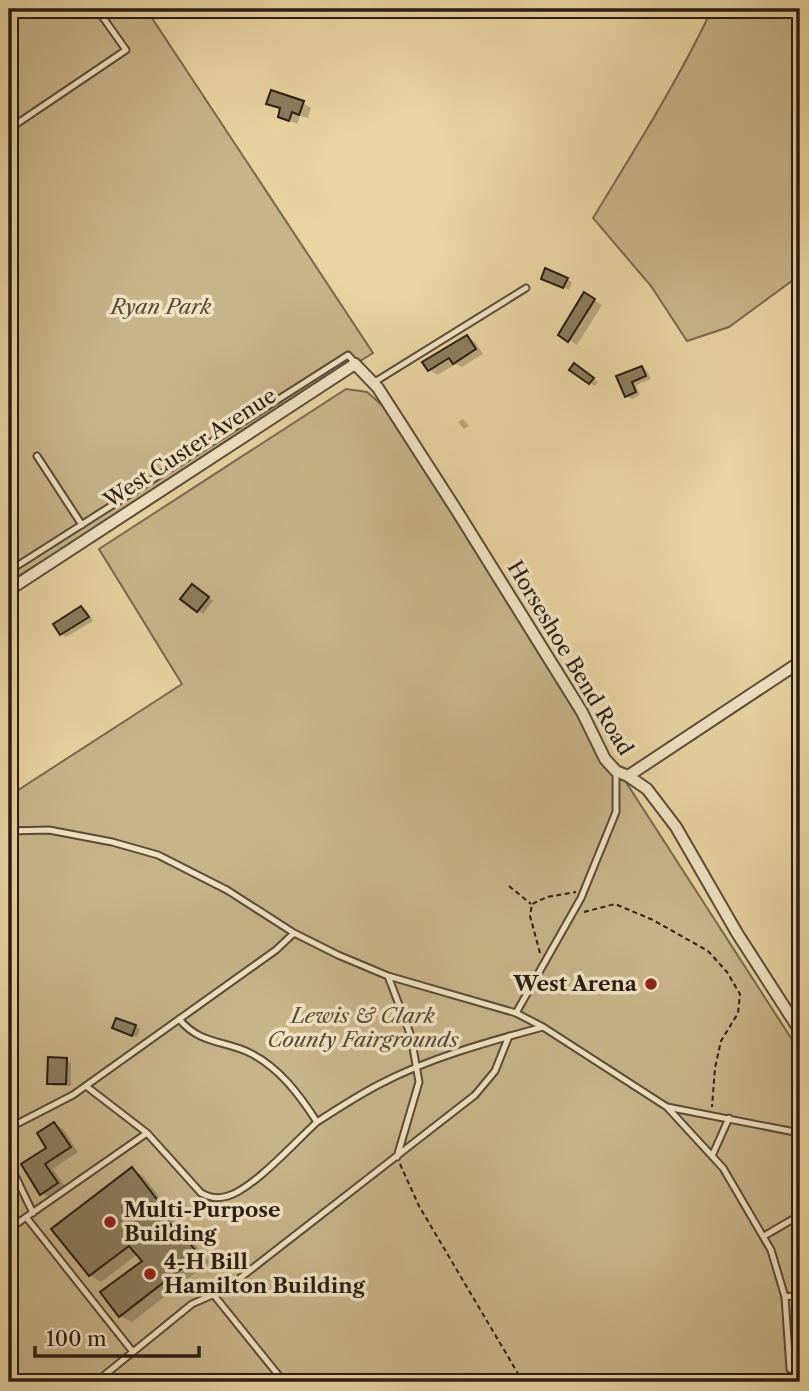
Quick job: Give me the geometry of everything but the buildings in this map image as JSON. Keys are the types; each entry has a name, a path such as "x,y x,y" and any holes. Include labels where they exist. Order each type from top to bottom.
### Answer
{"street":[{"path":"355,364 373,383"},
{"name":"West Custer Avenue","path":"9,590 355,364"},
{"name":"Horseshoe Bend Road","path":"373,383 457,511 582,712 605,759 616,771 647,789 676,827 737,933 800,1031"},
{"path":"628,776 800,662"}],"lane":[{"path":"9,129 126,50 97,9"},
{"path":"373,383 526,288"},
{"path":"9,571 348,355 355,364"},
{"path":"37,456 82,525"},
{"path":"516,1013 584,891 616,812 616,771"},
{"path":"9,831 49,830 112,842 158,855 227,890 295,933 338,955 388,976 516,1013 543,1027 667,1107 723,1168 764,1236 785,1297 790,1370 800,1372"},
{"path":"9,1128 73,1095 276,950 295,933"},
{"path":"388,976 409,1027 419,1082 397,1157"},
{"path":"179,1019 193,1034 244,1050 260,1058 282,1075 317,1122"},
{"path":"86,1086 147,1133 201,1193 211,1198 228,1196 247,1186 317,1122 378,1084 417,1067 543,1027"},
{"path":"96,1382 192,1304 226,1289 475,1095 495,1071 509,1036"},
{"path":"667,1107 800,1133"},
{"path":"712,1156 729,1118"},
{"path":"9,1229 147,1133"},
{"path":"9,1163 33,1213"},
{"path":"764,1236 800,1215"},
{"path":"26,1217 133,1352"},
{"path":"213,1294 284,1382"},
{"path":"785,1297 800,1295"}],"path":[{"path":"509,886 532,904"},
{"path":"532,904 547,897 584,891"},
{"path":"532,904 530,916 543,964"},
{"path":"570,918 615,904 653,920 708,951 727,972 740,995 738,1013 721,1041 715,1068 712,1115"},
{"path":"397,1157 419,1206 523,1382"}],"green space":[{"name":"Ryan Park","path":"9,9 146,9 373,353 9,582"},
{"path":"712,9 800,9 800,275 729,327 687,341 651,286 593,218 670,89"},
{"name":"Lewis & Clark County Fairgrounds","path":"346,389 367,392 384,407 800,1052 800,1382 9,1382 9,796 182,684 99,549"}],"place":[{"name":"West Arena","path":"651,984"},
{"name":"Multi-Purpose Building","path":"110,1222"},
{"name":"4-H Bill Hamilton Building","path":"150,1274"}]}
